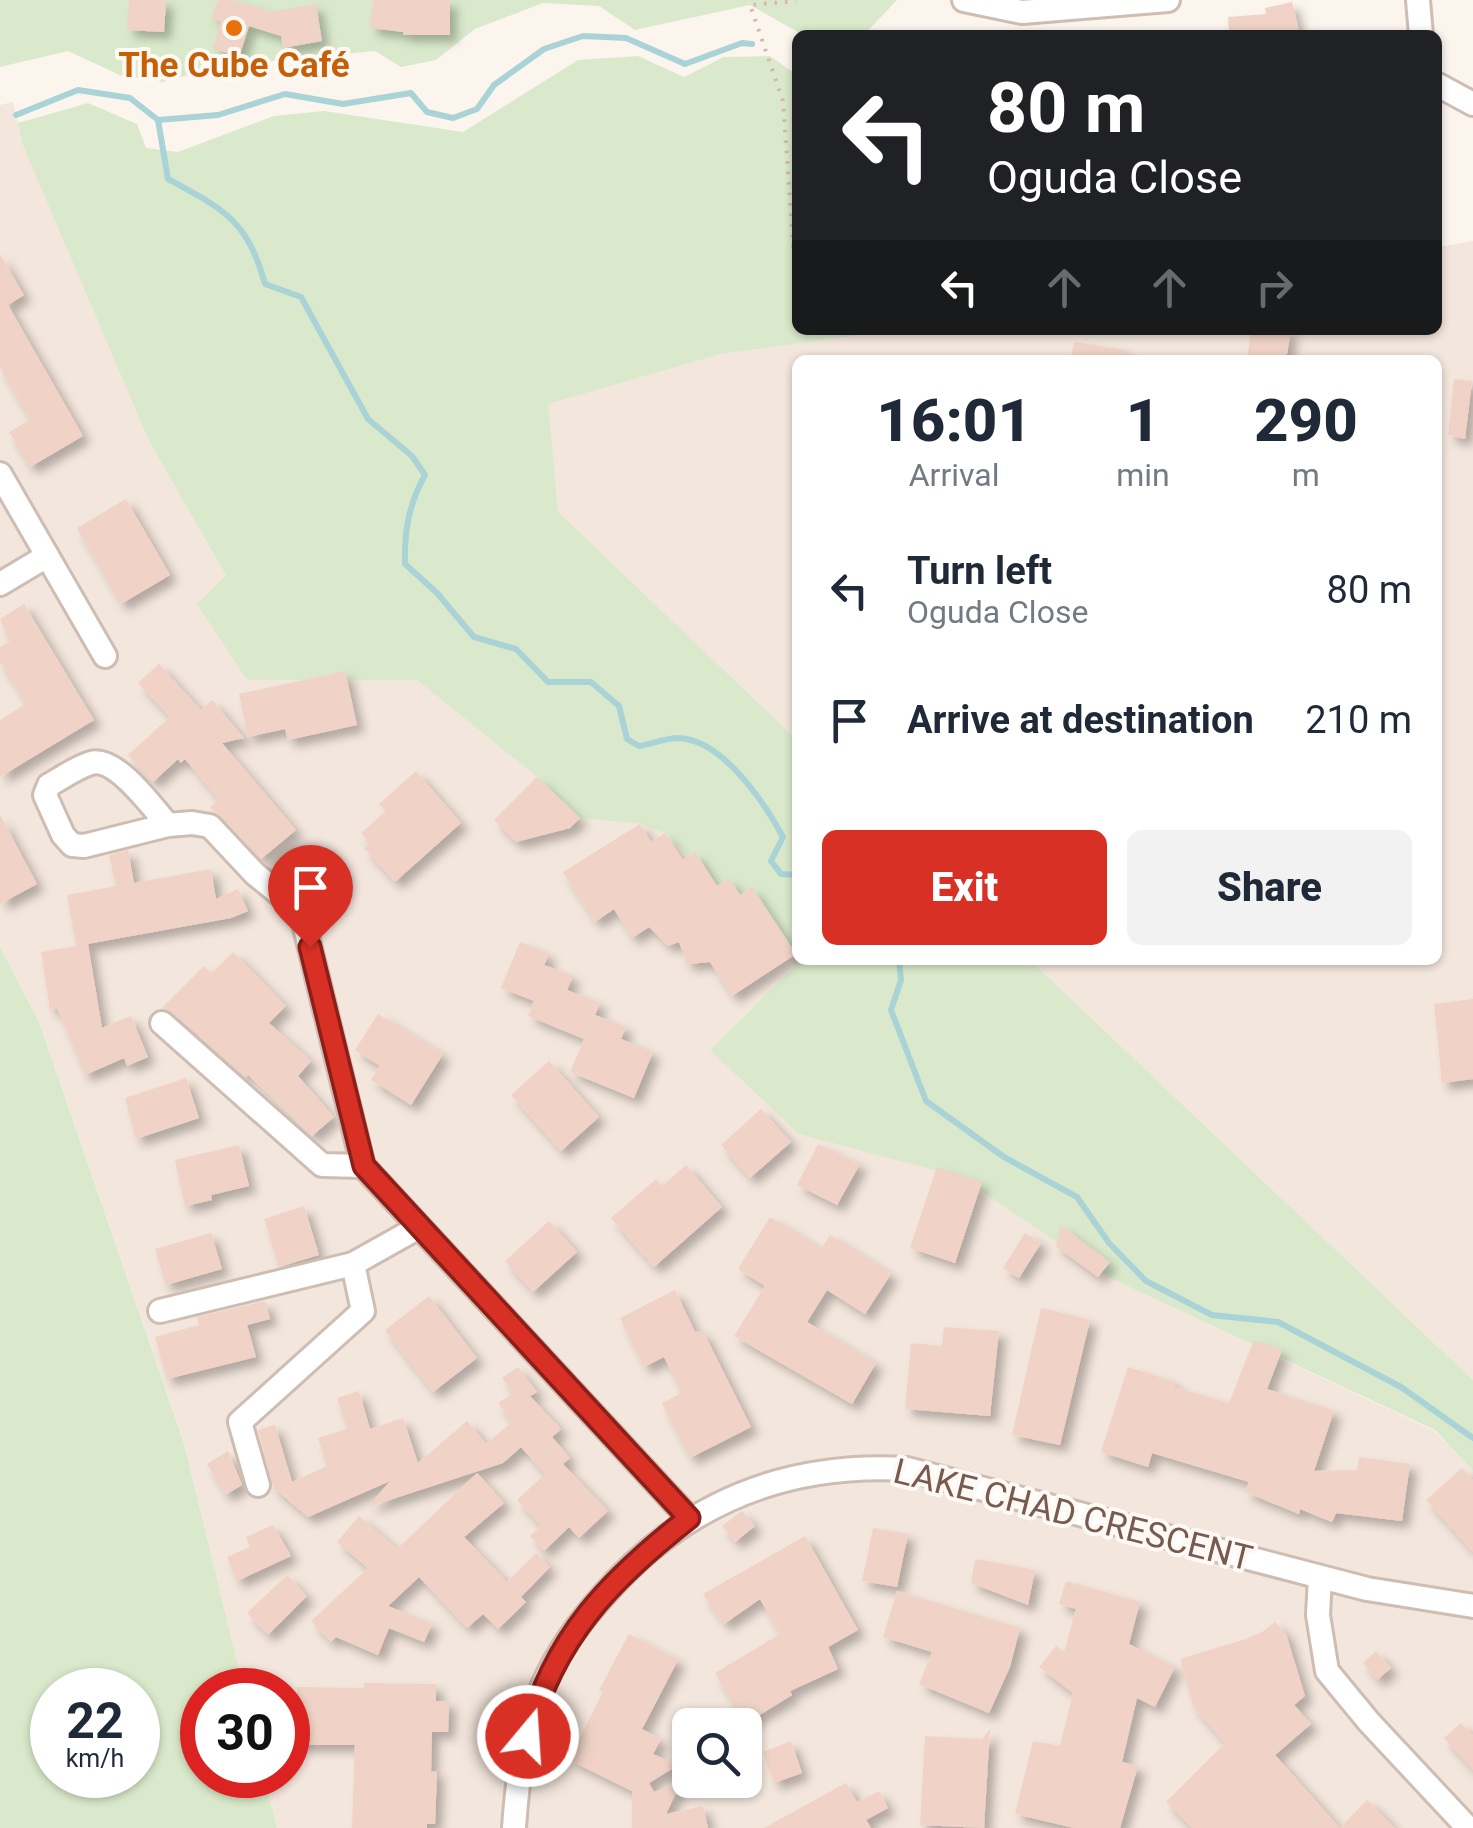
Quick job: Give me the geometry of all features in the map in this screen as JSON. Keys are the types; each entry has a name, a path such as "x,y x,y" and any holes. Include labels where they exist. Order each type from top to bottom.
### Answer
{"street":[{"path":"964,0 1025,24 1168,0"},
{"path":"1418,0 1421,30"},
{"path":"1442,87 1473,104"},
{"path":"0,474 104,656"},
{"path":"0,584 47,556"},
{"path":"168,825 116,769 104,762 89,763 49,785 45,794 63,835 72,845 84,846 168,825 192,822 210,826 255,874 301,911 364,1166 689,1518"},
{"path":"162,1023 322,1165 364,1166"},
{"path":"160,1311 353,1264 419,1227"},
{"path":"258,1485 240,1422 363,1311 353,1264"},
{"name":"LAKE CHAD CRESCENT","path":"514,1828 518,1772 537,1699 573,1630 620,1576 689,1518 738,1494 796,1477 865,1466 907,1469 1367,1589 1473,1606"},
{"path":"1320,1576 1318,1616 1327,1671 1468,1828"}],"path":[{"path":"792,229 783,101 750,5 796,2"}],"shaded area":[{"path":"13,102 23,146 149,441 227,575 246,680 417,680 537,777 579,818 640,824 665,833 717,886 792,951 794,967 710,1050 960,1177 1110,1278 1435,1431 1473,1471 1473,1828 277,1828 270,1798 310,1798 310,1668 239,1668 184,1442 39,1022 0,947 0,105"},
{"path":"1473,241 1473,1380 1035,965 1442,965 1442,355 792,355 792,735 558,513 547,404 721,354 860,335 1442,335 1442,246"}],"green space":[{"path":"0,0 897,0 869,30 794,30 750,5 635,30 599,6 543,3 475,29 436,60 401,67 375,51 219,66 163,82 120,75 68,51 0,67"},
{"path":"638,56 684,77 724,57 770,56 792,71 792,335 860,335 721,354 548,404 558,512 792,735 792,951 717,886 665,833 640,824 580,818 537,777 417,680 247,680 197,604 226,575 149,441 23,146 18,123 88,103 137,124 146,148 178,152 274,116 324,111 463,132 578,60"},
{"path":"0,947 39,1022 184,1443 239,1668 180,1668 180,1798 270,1798 277,1828 0,1828"},
{"path":"1035,965 1473,1380 1473,1471 1435,1430 1110,1278 960,1177 799,1134 710,1050 794,967"}],"building":[{"path":"129,0 166,0 164,32 127,30"},
{"path":"218,0 232,0 271,12 316,4 322,41 283,48 281,36 249,26 239,57 213,48 221,21 211,18"},
{"path":"373,0 450,0 450,35 403,35 370,28"},
{"path":"1292,2 1299,30 1229,30 1228,17 1266,14 1265,8"},
{"path":"0,254 24,295 8,305 83,436 30,467 9,432 30,420 0,367"},
{"path":"1250,335 1290,335 1287,355 1248,355"},
{"path":"1074,342 1125,350 1124,355 1072,355"},
{"path":"1454,379 1472,381 1465,439 1448,435"},
{"path":"126,499 170,575 121,604 77,528"},
{"path":"24,604 94,720 0,777 0,720 27,703 0,662 0,647 10,641 0,619"},
{"path":"159,664 201,710 212,700 244,738 222,743 296,830 261,859 210,807 219,800 185,759 181,763 178,759 153,782 128,755 170,717 138,683"},
{"path":"345,671 357,725 288,740 285,729 248,737 239,694"},
{"path":"416,771 461,823 395,882 364,848 370,843 361,833 386,811 379,804"},
{"path":"537,777 580,818 570,828 516,842 494,820"},
{"path":"0,815 37,884 0,904"},
{"path":"640,824 651,842 665,833 683,860 695,852 717,886 729,878 740,895 752,887 792,948 792,957 732,996 710,962 687,964 679,942 668,946 649,927 632,938 614,909 595,922 563,872"},
{"path":"128,850 134,883 211,869 216,899 238,889 248,911 231,918 76,946 67,895 116,886 109,855"},
{"path":"520,942 549,954 544,965 573,976 567,990 600,1003 595,1015 626,1027 621,1039 653,1052 634,1098 570,1072 584,1039 528,1016 534,1001 501,988"},
{"path":"88,944 102,1028 131,1016 148,1057 127,1066 124,1058 85,1075 57,1008 50,1010 41,952"},
{"path":"233,952 286,1006 269,1023 311,1061 298,1076 334,1117 312,1136 248,1075 162,1008 204,966 211,974"},
{"path":"1473,999 1473,1079 1442,1083 1434,1004"},
{"path":"378,1014 443,1054 411,1105 371,1080 380,1066 355,1050"},
{"path":"549,1061 599,1117 561,1151 511,1095"},
{"path":"186,1078 199,1118 136,1139 125,1098"},
{"path":"761,1109 791,1142 750,1178 721,1145"},
{"path":"818,1144 860,1164 837,1205 797,1185"},
{"path":"239,1145 249,1186 185,1206 175,1160"},
{"path":"686,1165 722,1207 654,1267 611,1218 656,1179 662,1186"},
{"path":"937,1167 982,1182 955,1263 910,1248"},
{"path":"304,1206 319,1255 279,1267 264,1219"},
{"path":"770,1217 821,1249 830,1235 891,1274 865,1314 827,1290 807,1322 876,1363 852,1404 734,1336 765,1286 738,1269"},
{"path":"549,1221 577,1252 533,1292 505,1261"},
{"path":"1060,1225 1110,1262 1098,1277 1056,1246"},
{"path":"211,1233 222,1269 166,1285 155,1249"},
{"path":"1025,1233 1041,1243 1019,1278 1003,1268"},
{"path":"675,1290 695,1332 703,1331 751,1427 690,1458 662,1403 682,1393 664,1357 644,1367 620,1318"},
{"path":"429,1296 477,1358 433,1392 385,1330"},
{"path":"265,1301 270,1319 247,1325 256,1357 167,1379 155,1337 199,1325 197,1317"},
{"path":"1041,1308 1090,1320 1060,1445 1012,1435"},
{"path":"944,1327 999,1331 990,1416 905,1409 911,1343 942,1346"},
{"path":"1254,1340 1282,1350 1267,1389 1334,1411 1314,1471 1357,1470 1359,1457 1410,1464 1402,1521 1336,1513 1332,1522 1300,1509 1299,1514 1245,1492 1249,1482 1152,1453 1148,1467 1101,1452 1128,1367 1175,1382 1174,1387 1229,1403"},
{"path":"518,1367 537,1392 530,1396 561,1429 552,1437 570,1458 563,1464 608,1511 579,1538 569,1527 544,1551 530,1536 541,1526 517,1500 545,1474 521,1447 503,1463 368,1507 390,1481 308,1517 273,1487 258,1430 275,1425 292,1482 327,1466 318,1438 347,1429 337,1398 359,1391 370,1429 403,1418 418,1463 467,1421 486,1444 512,1422 498,1403 513,1393 502,1378"},
{"path":"228,1451 242,1485 225,1495 207,1464"},
{"path":"1462,1468 1473,1480 1473,1552 1426,1500"},
{"path":"477,1473 504,1503 464,1537 507,1582 536,1553 550,1567 521,1597 526,1602 498,1629 483,1614 467,1628 419,1577 388,1606 432,1624 424,1642 389,1628 378,1655 336,1637 331,1642 311,1621 368,1568 337,1542 359,1516 397,1549"},
{"path":"742,1511 755,1526 735,1542 722,1526"},
{"path":"273,1525 291,1556 237,1581 227,1557 250,1547 246,1537"},
{"path":"873,1528 908,1534 897,1587 862,1581"},
{"path":"805,1536 858,1630 828,1647 838,1669 790,1691 792,1695 762,1714 762,1708 736,1708 715,1673 780,1634 760,1599 724,1624 703,1594"},
{"path":"975,1559 1035,1570 1028,1605 971,1583"},
{"path":"287,1575 307,1596 268,1635 247,1613"},
{"path":"1066,1581 1140,1602 1129,1644 1175,1667 1155,1707 1137,1698 1122,1762 1138,1766 1120,1828 1074,1828 1015,1814 1033,1741 1060,1746 1073,1693 1039,1667 1056,1646 1064,1652 1076,1609 1059,1604"},
{"path":"897,1591 1020,1628 1010,1667 989,1713 919,1684 932,1652 883,1637"},
{"path":"1275,1622 1286,1634 1305,1696 1294,1705 1311,1724 1275,1755 1340,1828 1192,1828 1166,1802 1225,1743 1194,1708 1180,1659 1246,1639"},
{"path":"629,1634 678,1660 642,1729 661,1739 653,1754 672,1762 672,1769 649,1783 654,1792 672,1785 674,1798 666,1814 703,1806 708,1828 632,1828 632,1791 569,1760 603,1692 599,1690"},
{"path":"1376,1651 1391,1668 1377,1680 1363,1663"},
{"path":"364,1683 436,1684 436,1701 449,1701 448,1732 432,1732 431,1771 437,1772 435,1824 427,1824 427,1828 352,1828 355,1745 310,1745 310,1687 364,1688"},
{"path":"1461,1723 1473,1735 1473,1770 1444,1738"},
{"path":"990,1729 984,1828 920,1825 925,1736 982,1739"},
{"path":"791,1741 802,1773 774,1783 763,1752"},
{"path":"846,1783 857,1802 879,1791 888,1808 866,1820 871,1828 764,1828"},
{"path":"1367,1800 1395,1828 1340,1828"}],"waterway":[{"path":"16,115 78,90 130,98 158,120 218,115 285,94 343,104 411,93 427,112 453,118 477,109 494,85 544,49 583,36 626,38 685,64 742,43 752,44"},
{"path":"158,120 168,179 231,219 250,245 265,284 301,297 368,419 412,456 425,475 409,518 405,564 437,593 474,637 516,649 548,682 591,682 619,706 627,739 639,746 673,738 694,741 726,761 753,791 783,837 771,861 781,874 792,875"},
{"path":"900,965 901,980 891,1010 926,1101 1004,1157 1077,1197 1109,1243 1146,1281 1212,1315 1278,1322 1401,1387 1473,1438"}],"place":[{"name":"The Cube Café","path":"234,28"}],"route":[{"path":"310,947 364,1166 689,1518 620,1576 573,1630 537,1699 528,1736"}]}
